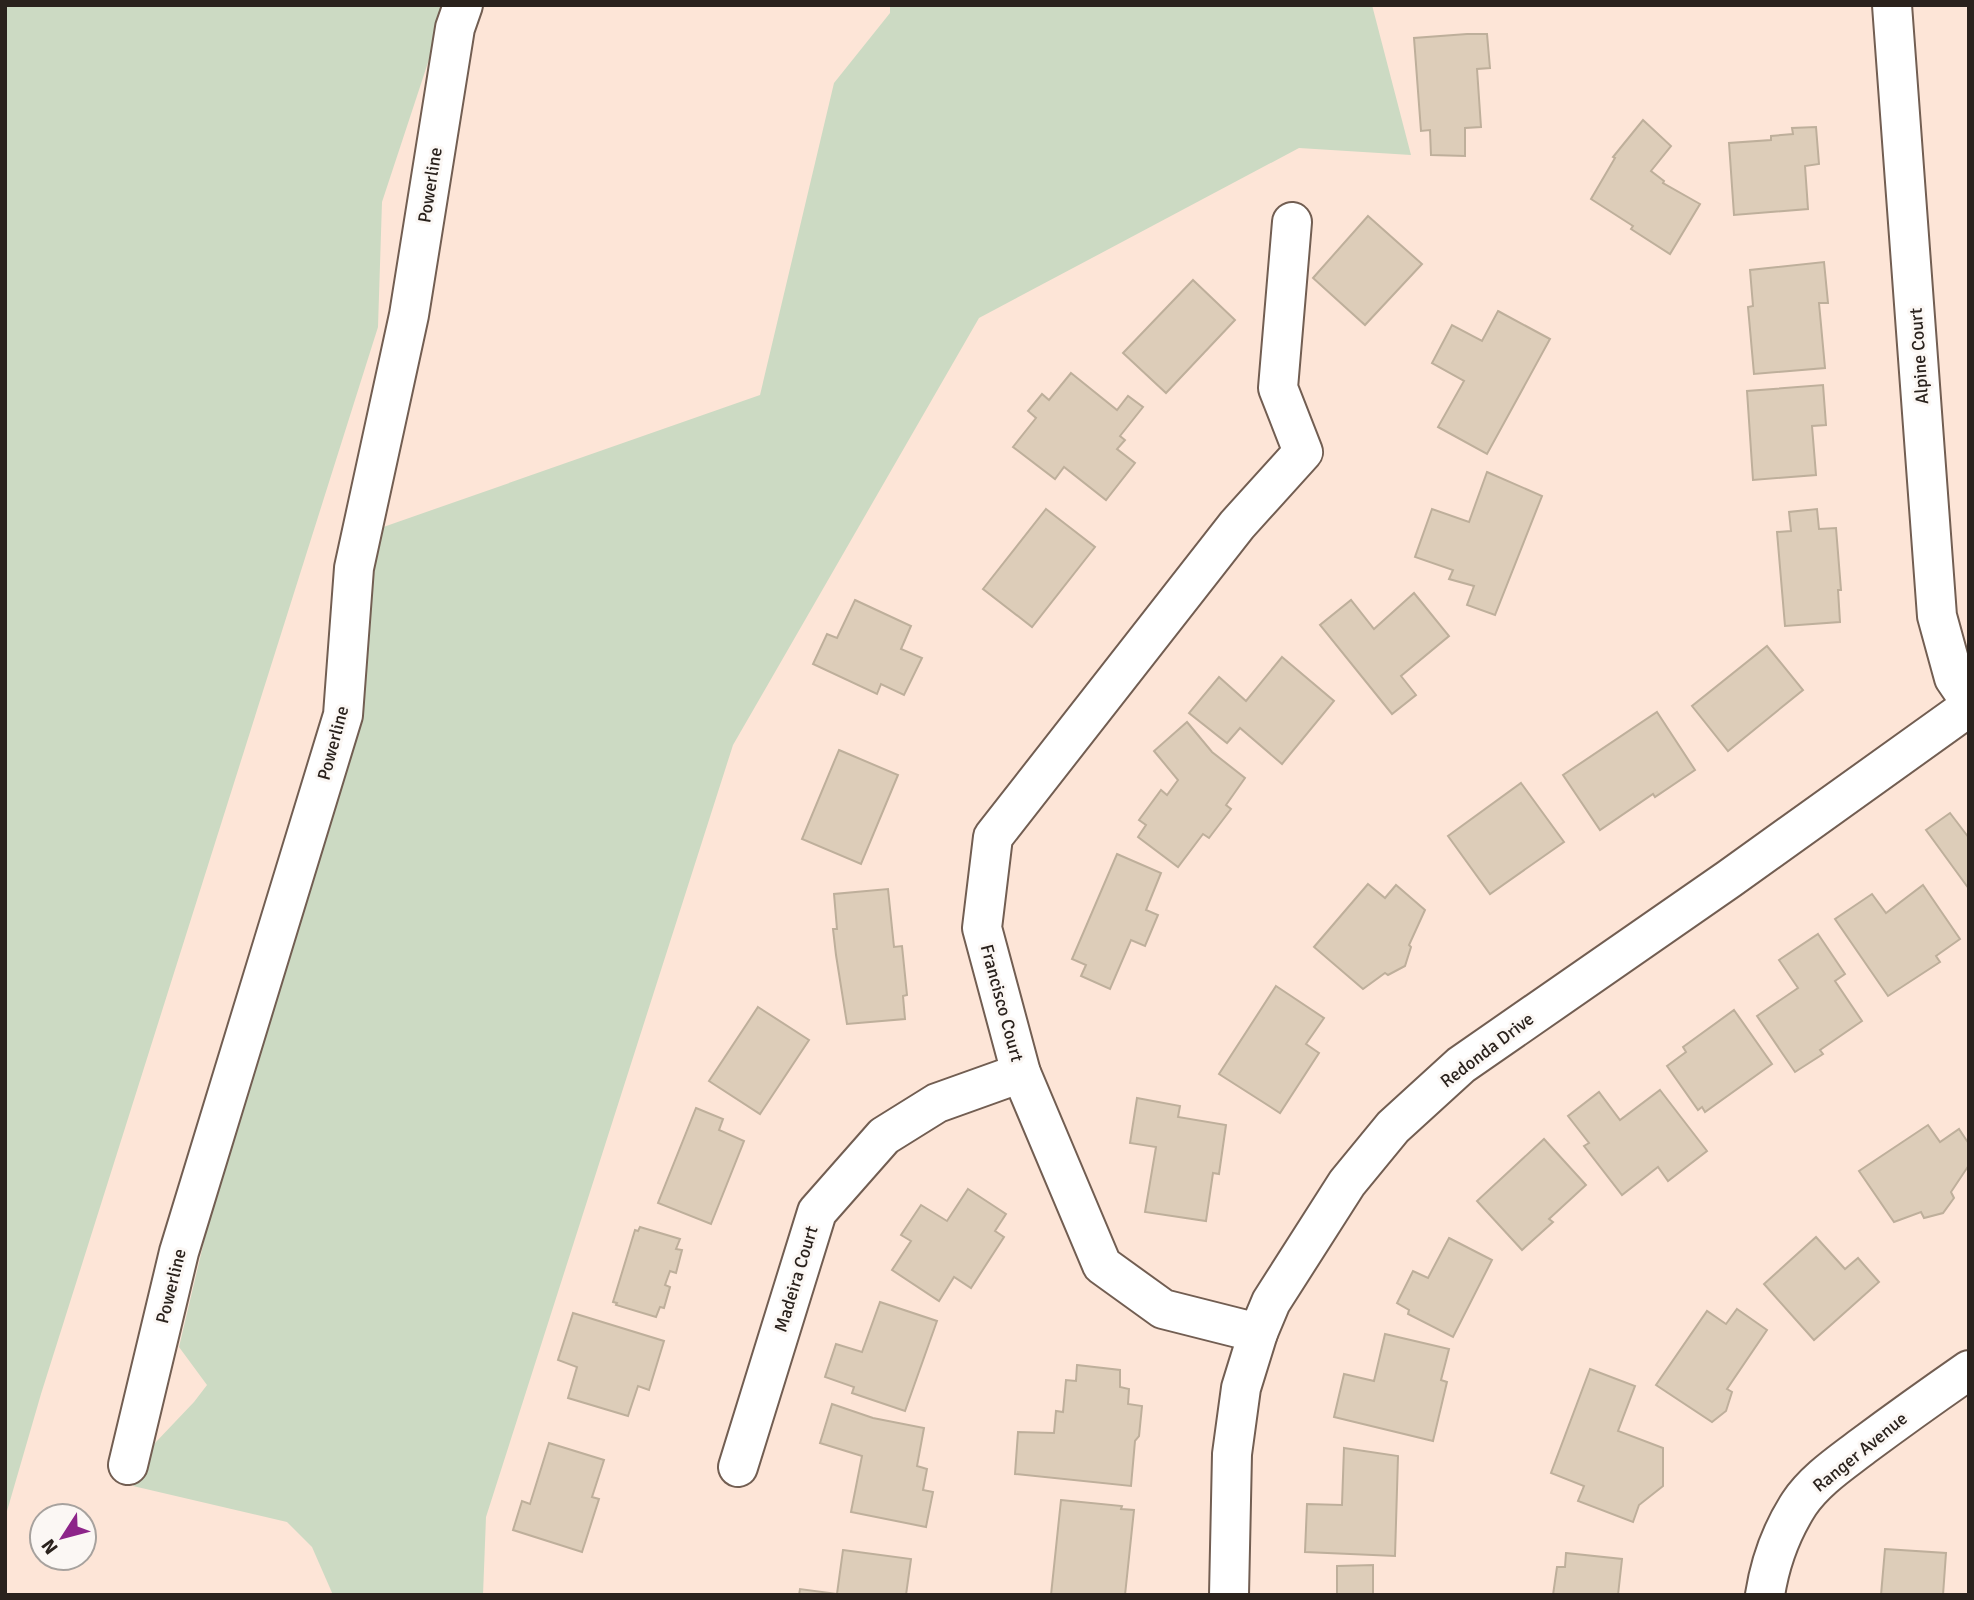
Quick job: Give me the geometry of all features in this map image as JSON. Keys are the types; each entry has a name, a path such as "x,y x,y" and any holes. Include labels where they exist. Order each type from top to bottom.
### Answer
{"street":[{"name":"Powerline","path":"128,1465 179,1252 343,715 354,568 409,315 455,27 463,5"},
{"name":"Alpine Court","path":"1892,5 1937,616 1954,678 1969,700"},
{"name":"Francisco Court","path":"1258,1333 1163,1309 1102,1265 1021,1073 982,928 993,837 1237,524 1303,452 1278,388 1292,222"},
{"name":"Redonda Drive","path":"1229,1595 1232,1454 1241,1388 1258,1333 1271,1302 1347,1183 1393,1127 1461,1065 1729,879 1969,707"},
{"name":"Madeira Court","path":"738,1467 817,1212 884,1136 937,1102 1021,1073"},
{"name":"Ranger Avenue","path":"1765,1595 1769,1570 1800,1503 1825,1476 1969,1370"}],"green space":[{"path":"5,5 447,5 382,202 378,327 41,1394 5,1518"},
{"path":"890,5 1372,5 1411,155 1299,148 979,318 733,745 486,1517 483,1595 333,1595 312,1547 287,1522 133,1486 155,1443 207,1385 179,1347 372,531 760,395 834,83 890,13"}],"building":[{"path":"1487,34 1490,68 1477,69 1481,127 1465,128 1465,156 1431,155 1430,130 1421,131 1414,38"},
{"path":"1643,120 1671,146 1651,171 1664,181 1663,183 1700,204 1670,254 1591,199 1615,158 1613,157"},
{"path":"1816,127 1819,164 1805,166 1808,209 1734,215 1729,143 1771,140 1771,136 1793,134 1792,128"},
{"path":"1368,216 1422,264 1365,325 1313,278"},
{"path":"1824,262 1828,303 1819,303 1825,368 1754,374 1748,307 1753,306 1750,270"},
{"path":"1193,280 1235,320 1166,393 1123,353"},
{"path":"1498,311 1550,339 1487,454 1438,427 1464,381 1432,363 1452,325 1482,341"},
{"path":"1071,373 1117,410 1128,396 1143,407 1120,436 1125,440 1117,449 1135,463 1106,500 1064,467 1055,479 1013,447 1036,418 1028,411 1042,394 1049,400"},
{"path":"1823,385 1826,425 1812,426 1816,475 1753,480 1747,391"},
{"path":"1487,472 1542,496 1495,615 1467,605 1474,586 1449,579 1453,570 1415,557 1432,509 1469,522"},
{"path":"1046,509 1095,547 1032,627 983,589"},
{"path":"1817,509 1819,529 1836,528 1841,590 1838,590 1840,622 1785,626 1777,532 1791,531 1789,512"},
{"path":"1414,593 1449,636 1401,676 1416,695 1392,714 1320,625 1351,600 1374,629"},
{"path":"855,600 911,626 901,649 922,658 904,695 881,684 877,694 813,664 827,634 837,638"},
{"path":"1767,646 1803,690 1728,751 1692,706"},
{"path":"1282,657 1334,701 1282,764 1240,728 1227,743 1189,713 1219,677 1246,701"},
{"path":"1657,712 1695,770 1655,797 1653,794 1600,830 1563,775"},
{"path":"1187,722 1212,752 1245,778 1226,805 1231,809 1209,838 1203,834 1178,867 1138,837 1146,825 1139,820 1161,790 1167,795 1178,780 1154,751"},
{"path":"839,750 898,775 861,864 802,839"},
{"path":"1521,783 1564,842 1490,894 1448,836"},
{"path":"1950,813 1969,838 1969,889 1926,830"},
{"path":"1117,854 1161,873 1146,910 1158,915 1145,946 1131,940 1110,989 1081,976 1086,965 1072,959"},
{"path":"1368,884 1385,898 1396,885 1425,910 1409,945 1411,947 1405,966 1388,975 1385,973 1363,989 1314,947"},
{"path":"1923,885 1960,939 1936,956 1940,962 1888,996 1835,919 1872,894 1886,913"},
{"path":"888,889 894,947 902,946 907,995 903,996 905,1019 847,1024 833,929 837,929 834,894"},
{"path":"1818,934 1845,974 1835,981 1862,1021 1820,1050 1823,1054 1795,1072 1757,1016 1798,988 1779,960"},
{"path":"1276,986 1324,1018 1306,1044 1319,1053 1280,1113 1219,1074"},
{"path":"758,1007 809,1040 760,1114 709,1081"},
{"path":"1734,1010 1772,1064 1705,1112 1702,1107 1698,1110 1667,1066 1686,1052 1683,1047"},
{"path":"1660,1090 1707,1151 1668,1181 1658,1167 1622,1195 1584,1146 1589,1143 1568,1116 1599,1092 1620,1120"},
{"path":"1137,1098 1180,1106 1178,1117 1226,1125 1219,1174 1213,1173 1206,1221 1145,1212 1156,1147 1130,1143"},
{"path":"696,1108 723,1119 719,1130 744,1141 711,1224 658,1203"},
{"path":"1928,1125 1940,1142 1959,1129 1969,1144 1969,1165 1951,1192 1954,1198 1943,1213 1924,1218 1921,1212 1894,1222 1859,1171"},
{"path":"1544,1139 1586,1185 1549,1219 1553,1222 1522,1250 1477,1201"},
{"path":"968,1189 1006,1214 995,1231 1004,1237 971,1288 954,1277 939,1301 892,1270 911,1241 901,1235 921,1205 947,1221"},
{"path":"640,1227 680,1239 676,1249 682,1250 676,1273 670,1271 665,1285 670,1287 664,1308 660,1307 656,1317 613,1302 635,1230 638,1231"},
{"path":"1816,1237 1845,1269 1858,1258 1879,1282 1814,1340 1764,1284"},
{"path":"1449,1238 1492,1260 1453,1337 1408,1314 1409,1310 1397,1303 1413,1271 1428,1278"},
{"path":"880,1302 937,1321 905,1411 852,1393 854,1387 825,1377 836,1344 862,1352"},
{"path":"1737,1309 1767,1330 1727,1389 1732,1392 1726,1411 1712,1422 1656,1385 1707,1311 1726,1324"},
{"path":"573,1313 664,1341 649,1390 638,1386 628,1416 568,1398 577,1367 558,1360"},
{"path":"1385,1334 1449,1349 1441,1380 1447,1382 1433,1441 1334,1417 1344,1374 1374,1381"},
{"path":"1077,1365 1120,1370 1120,1387 1129,1389 1128,1404 1142,1406 1139,1436 1135,1441 1131,1486 1015,1474 1018,1432 1054,1433 1056,1411 1063,1412 1066,1380 1076,1381"},
{"path":"1590,1369 1635,1386 1618,1431 1663,1448 1663,1486 1639,1505 1633,1522 1578,1501 1584,1486 1551,1473"},
{"path":"832,1404 873,1418 924,1428 917,1466 927,1469 923,1490 933,1492 926,1527 851,1512 862,1456 820,1443"},
{"path":"549,1443 604,1460 592,1497 599,1499 582,1552 513,1530 522,1501 530,1504"},
{"path":"1344,1448 1398,1456 1395,1556 1305,1552 1307,1504 1342,1505"},
{"path":"1061,1500 1122,1506 1121,1509 1134,1510 1125,1595 1051,1595"},
{"path":"1885,1549 1946,1553 1943,1595 1881,1595"},
{"path":"843,1550 911,1559 906,1595 799,1595 800,1589 837,1594"},
{"path":"1566,1553 1622,1559 1618,1595 1553,1595 1557,1567 1565,1567"},
{"path":"1373,1565 1373,1595 1337,1595 1337,1566"}]}
